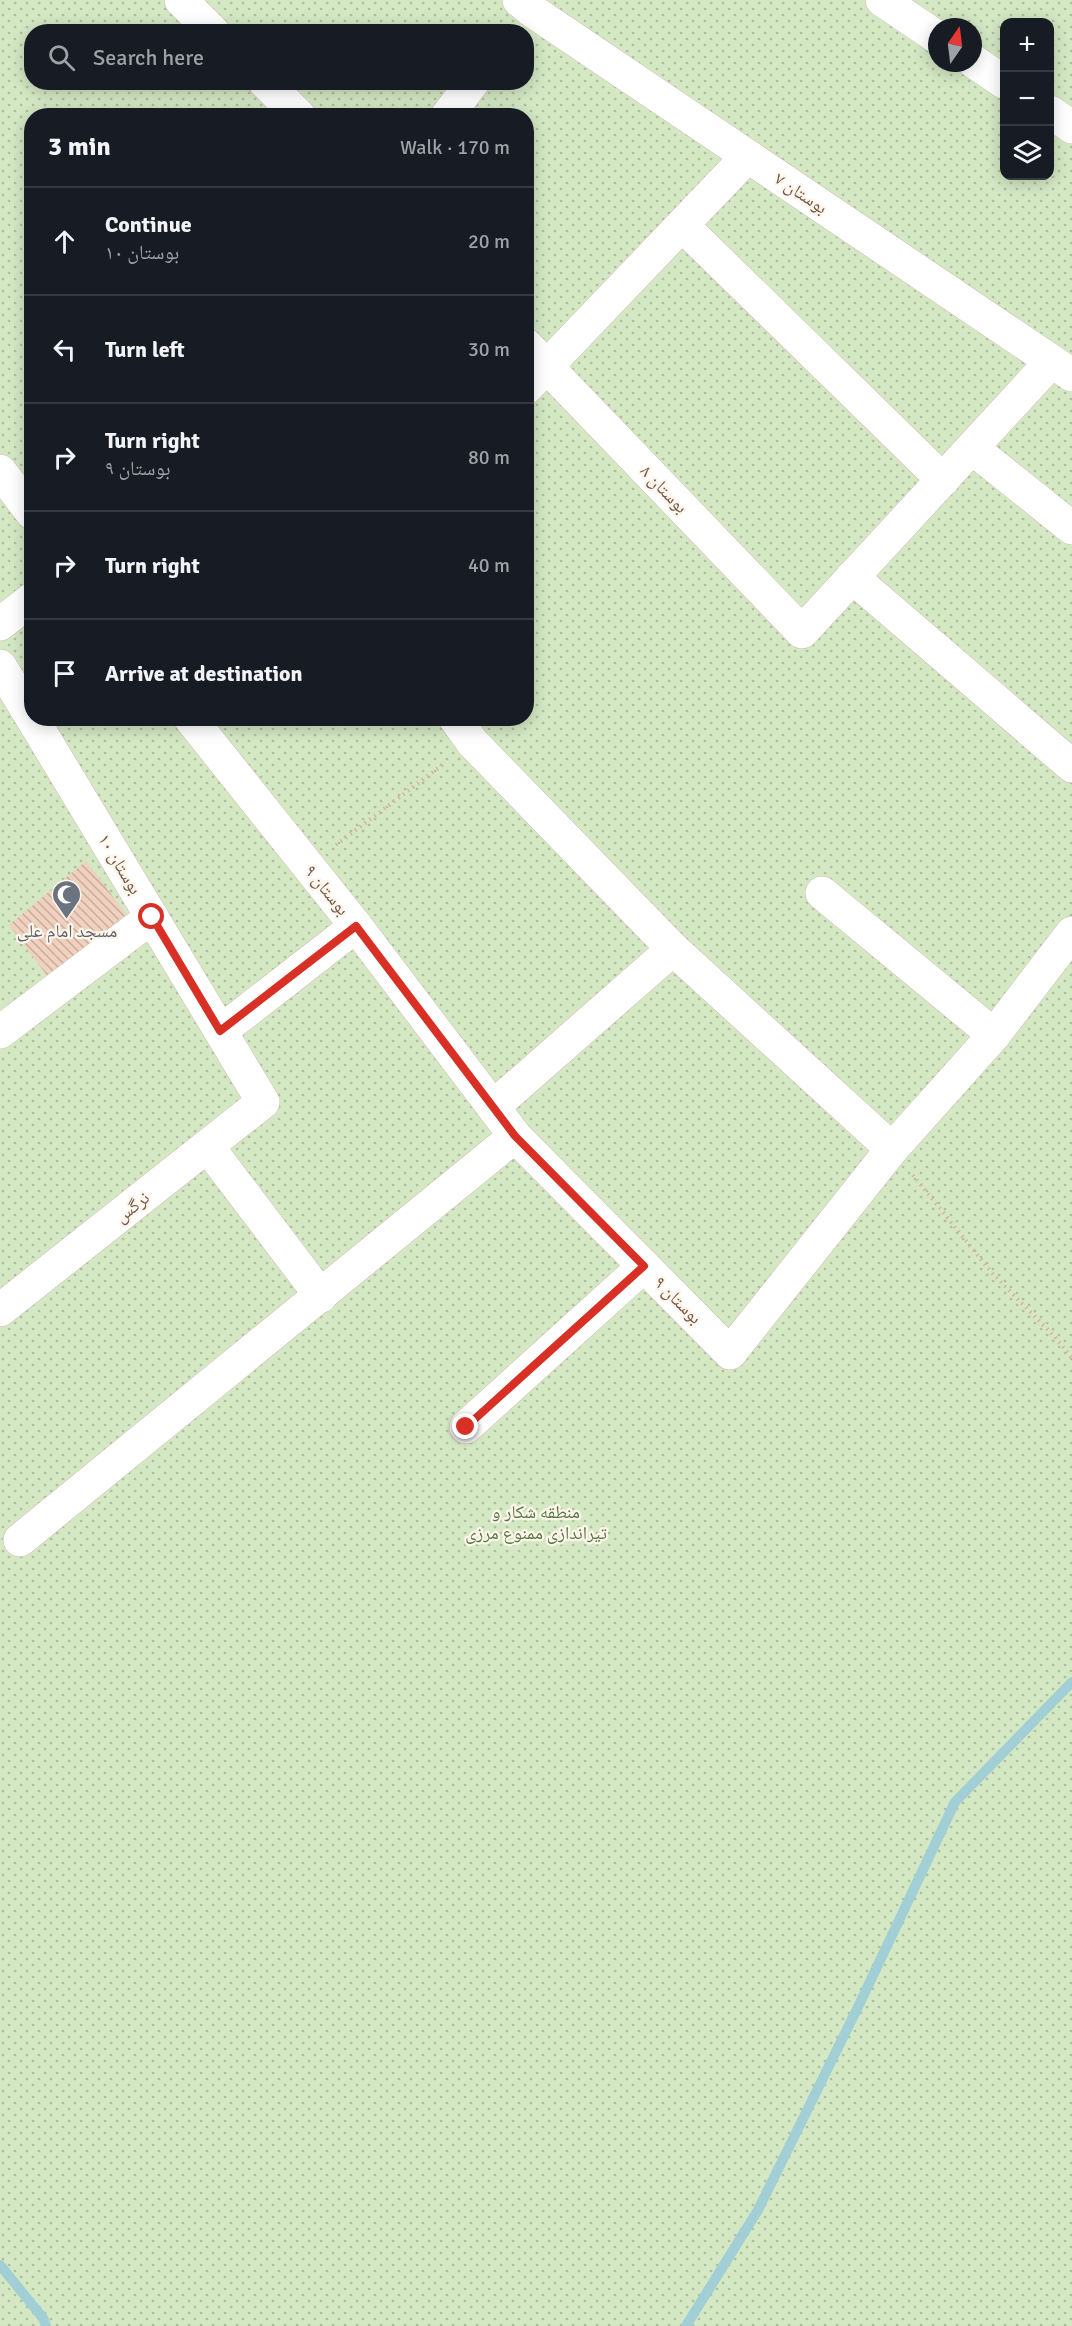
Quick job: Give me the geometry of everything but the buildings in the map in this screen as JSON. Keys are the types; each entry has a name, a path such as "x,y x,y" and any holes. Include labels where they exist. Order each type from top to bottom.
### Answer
{"street":[{"path":"181,0 205,24"},
{"path":"882,0 928,31"},
{"name":"بوستان ۷","path":"526,10 1062,369"},
{"path":"982,67 1000,79"},
{"path":"273,90 291,108"},
{"path":"453,108 467,90"},
{"path":"1054,115 1072,127"},
{"path":"534,367 683,226 747,157"},
{"path":"683,226 943,480"},
{"name":"بوستان ۸","path":"534,367 802,632 852,578"},
{"path":"1062,369 972,448 852,578 1072,766"},
{"path":"972,448 1072,528"},
{"path":"0,471 24,502"},
{"path":"0,624 24,605"},
{"name":"بوستان ۱۰","path":"0,666 24,705"},
{"name":"بوستان ۱۰","path":"37,726 263,1102"},
{"name":"بوستان ۹","path":"196,726 356,926 515,1136 730,1353 892,1149 994,1035 1072,933"},
{"path":"464,730 673,949 892,1149"},
{"path":"822,893 994,1035"},
{"path":"0,1032 152,917"},
{"path":"220,1031 356,926"},
{"path":"493,1107 673,949"},
{"name":"نرگس","path":"0,1310 263,1102"},
{"path":"20,1540 515,1136"},
{"path":"208,1147 321,1296"},
{"path":"466,1427 644,1266"}],"path":[{"path":"308,866 464,730"},
{"path":"892,1149 992,1273 1054,1336 1072,1358"}],"green space":[{"name":"منطقه شکار و تیراندازی ممنوع مرزی","path":"0,0 1072,0 1072,2326 0,2326"}],"waterway":[{"path":"686,2326 758,2210 955,1802 1072,1682"},
{"path":"0,2265 43,2318 46,2326"}],"place":[{"name":"مسجد امام علی","path":"67,920"}],"route":[{"path":"152,917 220,1031 356,926 515,1136 644,1266 466,1427"}]}
